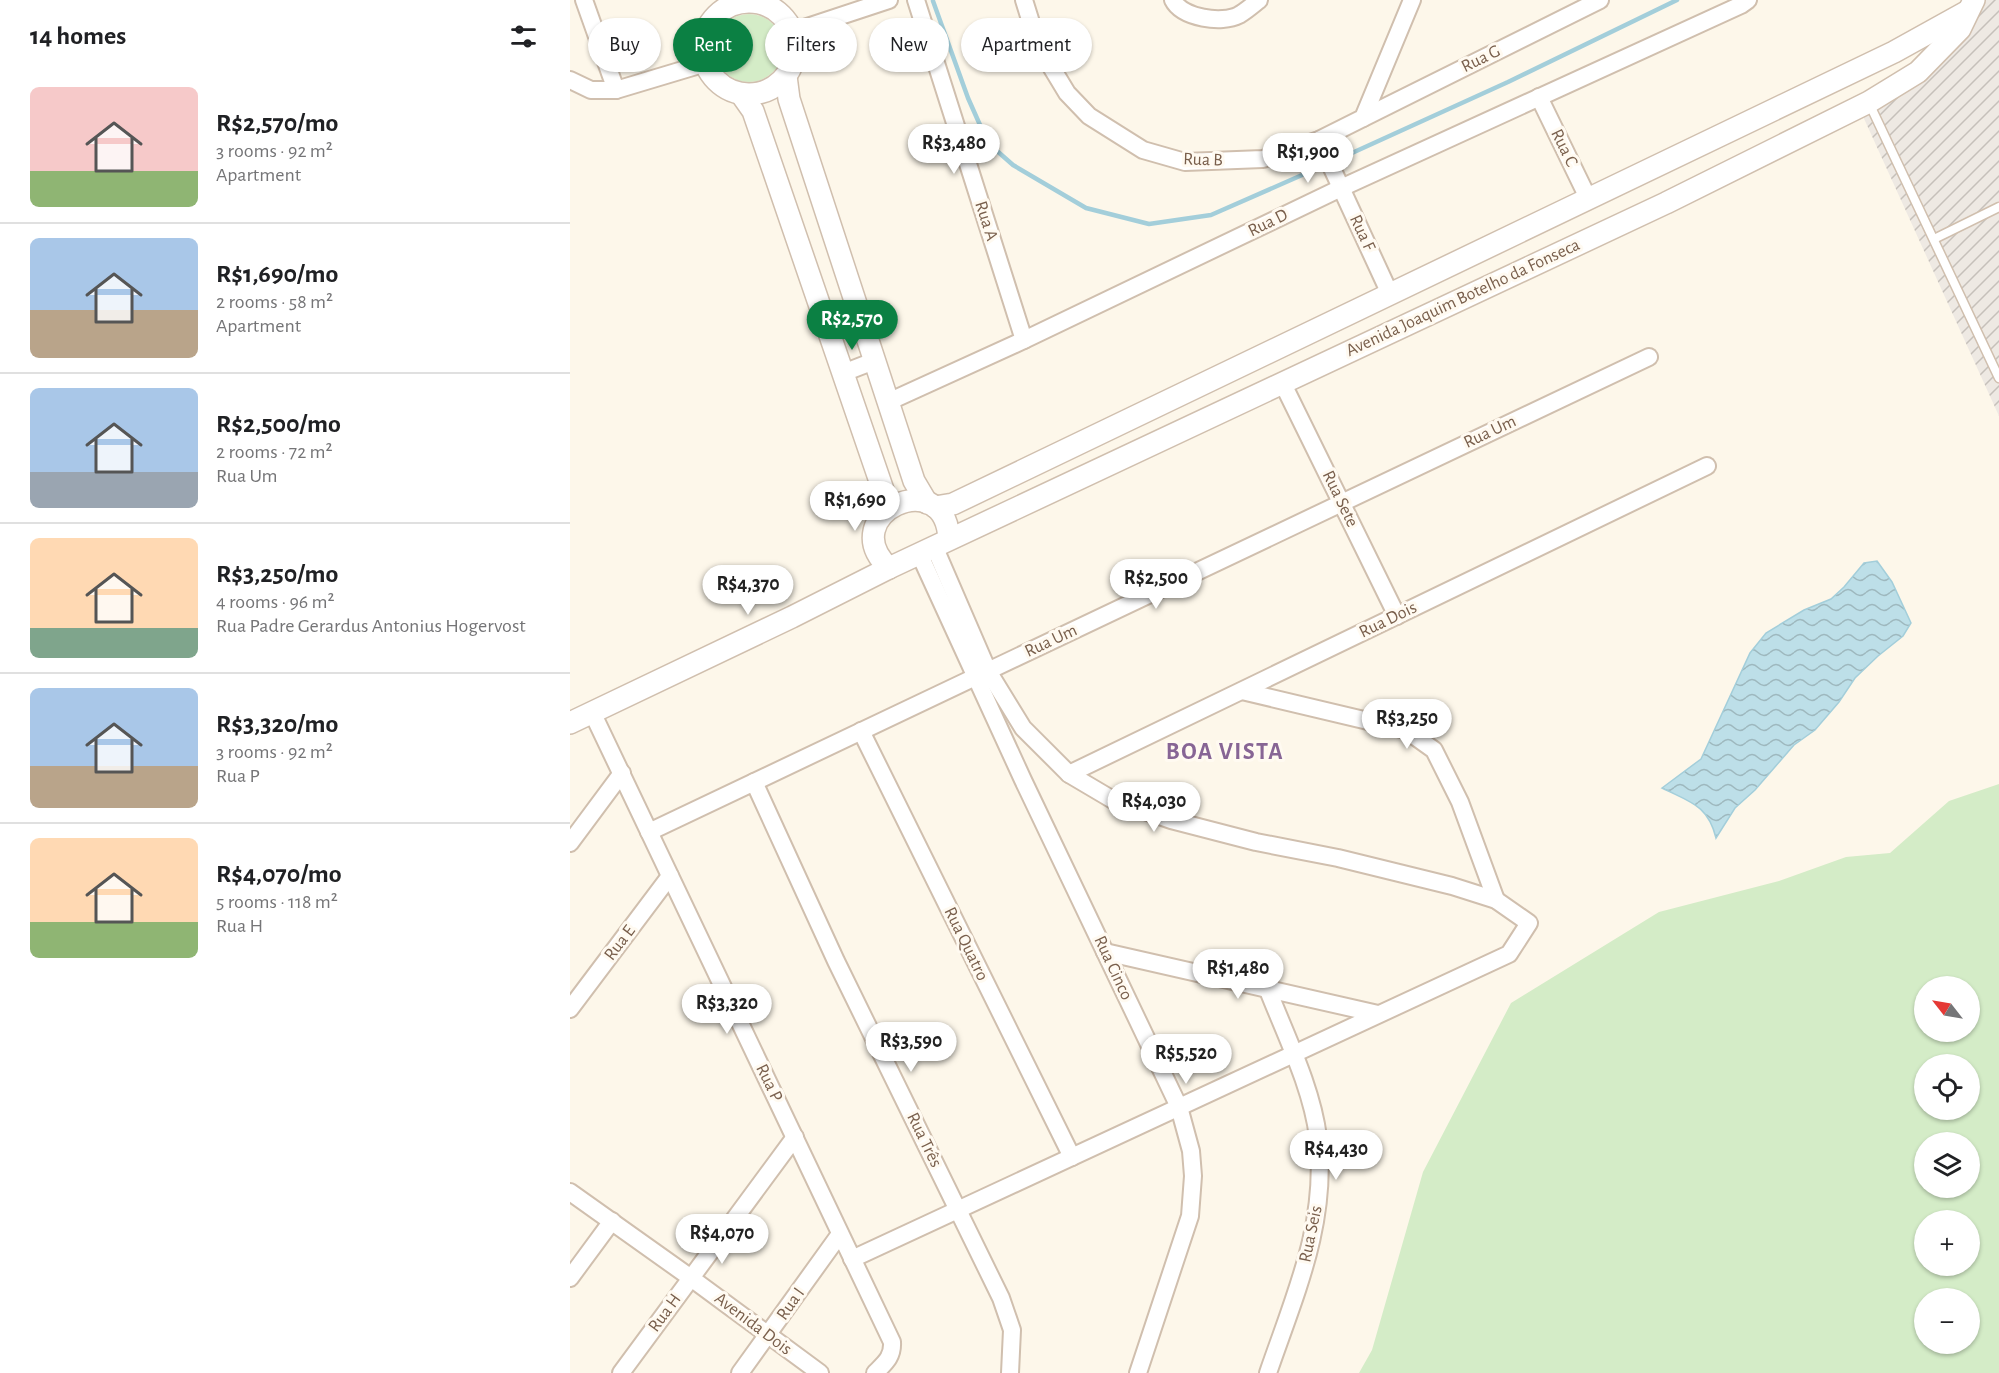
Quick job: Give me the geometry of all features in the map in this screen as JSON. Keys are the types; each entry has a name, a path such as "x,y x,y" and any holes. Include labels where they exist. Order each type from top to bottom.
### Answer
{"street":[{"path":"584,0 616,90"},
{"path":"834,18 889,0"},
{"name":"Rua A","path":"916,0 1024,340"},
{"name":"Rua B","path":"1024,0 1038,45 1067,93 1089,116 1143,150 1185,162 1263,159 1319,140 1363,118"},
{"path":"1173,0 1176,7 1190,14 1218,19 1238,16 1259,0"},
{"path":"1363,118 1413,0"},
{"name":"Rua G","path":"1363,118 1600,0"},
{"name":"Rua D","path":"888,402 1024,340 1341,188 1748,0"},
{"path":"715,8 762,2 783,18"},
{"path":"889,568 875,545 876,527 885,511 900,501 918,500 931,505 953,504 1894,52 1971,5"},
{"name":"Avenida Joaquim Botelho da Fonseca","path":"934,546 1666,203 1869,102 1918,72 1960,29 1971,5"},
{"path":"570,80 591,90 616,90 676,72"},
{"path":"710,72 719,84 741,94 754,94 777,85 788,72"},
{"path":"570,723 934,546 946,522 914,481 789,99 786,76"},
{"path":"741,94 753,111 883,490 885,511"},
{"name":"Rua C","path":"1539,97 1588,198"},
{"name":"Rua F","path":"1319,140 1390,294"},
{"name":"Rua Um","path":"649,832 1649,357"},
{"path":"843,373 874,361"},
{"name":"Rua Sete","path":"1282,382 1397,616"},
{"name":"Rua Dois","path":"1069,774 1707,466"},
{"path":"852,1259 1509,954 1529,923 1496,900 1429,880 1338,858 1256,842 1171,820 1113,800 1069,774 1023,728 982,674 934,546"},
{"name":"Rua Cinco","path":"982,674 1105,952 1179,1107 1191,1151 1193,1176 1190,1216 1138,1373"},
{"path":"1242,691 1406,730 1434,750 1460,802 1496,900"},
{"name":"Rua P","path":"592,712 892,1342 890,1357 875,1373"},
{"name":"Rua Quatro","path":"861,731 1072,1157"},
{"path":"570,843 622,773"},
{"name":"Rua Três","path":"754,782 836,962 1005,1309 1012,1330 1010,1373"},
{"name":"Rua E","path":"570,1009 670,876"},
{"path":"1105,952 1378,1014"},
{"name":"Rua Seis","path":"1268,990 1308,1096 1318,1136 1319,1173 1318,1210 1305,1266 1268,1373"},
{"name":"Rua H","path":"621,1373 795,1137"},
{"name":"Avenida Dois","path":"570,1192 820,1373"},
{"path":"570,1278 612,1221"},
{"name":"Rua I","path":"740,1373 840,1234"}],"lane":[{"path":"1869,102 1999,378"},
{"path":"1934,239 1999,207"}],"shaded area":[{"path":"1983,0 1999,0 1999,416 1861,112"}],"green space":[{"path":"749,14 765,18 765,72 773,72 756,81 736,79 725,72 753,72 753,18 734,18"},
{"path":"1999,784 1999,1373 1359,1373 1372,1350 1423,1172 1511,1003 1659,912 1779,881 1846,857 1890,853 1949,801"}],"water":[{"path":"1877,561 1892,582 1911,623 1903,636 1855,678 1839,702 1815,730 1794,745 1755,790 1735,808 1716,838 1713,827 1703,811 1689,801 1662,788 1701,759 1750,653 1766,633 1804,610 1831,599 1864,563"}],"waterway":[{"path":"1341,158 1508,82 1677,0"},
{"path":"933,1 968,98 988,143 1013,165 1086,208 1149,224 1211,215 1318,168"}],"district":[{"name":"BOA VISTA","path":"1225,752"}]}
